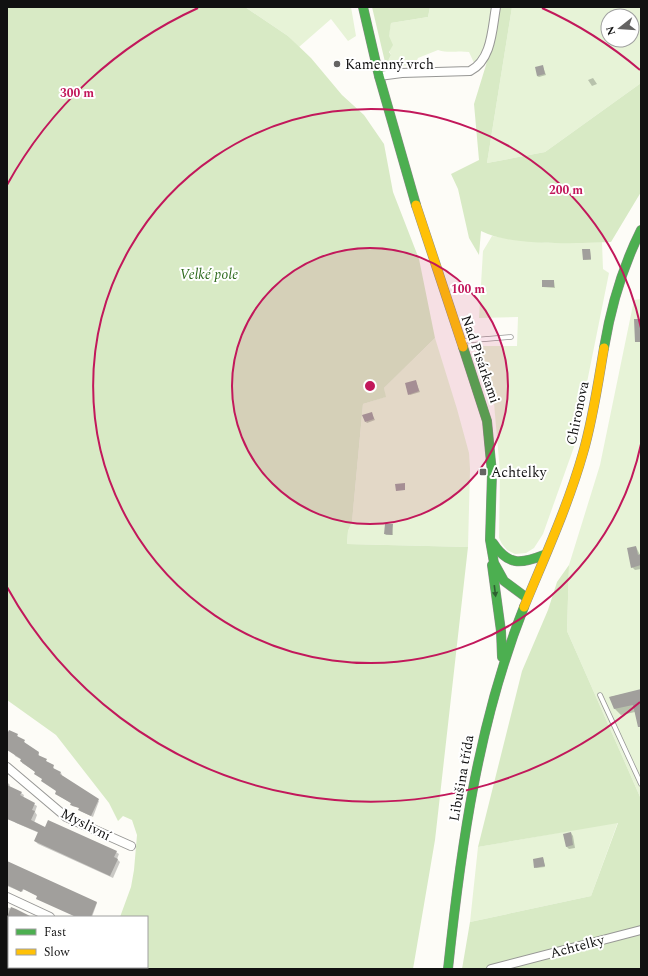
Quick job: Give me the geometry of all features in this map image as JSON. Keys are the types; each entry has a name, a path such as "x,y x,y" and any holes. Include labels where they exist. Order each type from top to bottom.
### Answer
{"street":[{"name":"Nad Pisárkami","path":"363,7 410,188 480,398 489,434 492,473 490,539 495,564 499,575 506,584 526,598"},
{"path":"380,76 402,73 470,71 478,67 487,52 496,7"},
{"name":"Chironova","path":"526,598 570,491 583,451 593,408 617,284 626,260 641,230"},
{"path":"490,539 501,554 511,561 524,562 544,555"},
{"path":"490,539 494,587 502,639 502,668"},
{"name":"Libušina třída","path":"448,969 471,795 485,725 502,668 526,598"},
{"name":"Myslivní","path":"7,768 66,817 132,846"},
{"path":"7,897 48,916"},
{"name":"Achtelky","path":"491,969 641,930"}],"lane":[{"path":"460,341 511,337"},
{"path":"600,695 641,784"}],"green space":[{"name":"Velké pole","path":"7,7 245,7 288,36 311,58 342,95 364,115 384,144 393,192 419,259 435,338 384,388 386,397 363,404 352,522 348,531 347,544 468,547 435,840 413,969 103,969 148,968 148,916 120,916 131,887 134,870 137,835 132,820 123,816 118,821 109,803 56,735 7,700"},
{"path":"245,7 351,7 356,36 348,41 331,19 299,47 288,36"},
{"path":"372,7 430,7 428,17 391,23 389,36 393,45 389,52 391,55 387,63 385,62"},
{"path":"430,7 494,7 485,52 475,65 469,52 446,52 438,50 418,58 415,65 397,66 387,63 391,55 388,44 391,23 428,17"},
{"path":"499,7 512,7 487,163 545,152 641,83 641,192 611,242 527,242 509,240 481,231 479,255 469,238 458,189 451,174 479,160 474,104 486,65"},
{"path":"512,7 641,7 641,83 545,152 487,163"},
{"path":"492,236 545,243 602,242 603,269 609,273 574,447 543,534 534,548 526,553 515,554 507,550 499,538 500,472 494,403 477,346 517,346 518,317 479,318 483,251"},
{"path":"641,299 641,799 567,631 569,565 600,465 634,300"},
{"path":"435,338 469,453 468,547 347,544 348,531 352,522 363,404 385,397 384,388"},
{"path":"569,565 567,631 641,799 641,969 462,969 470,922 591,896 618,823 478,847 522,671 548,610 557,582"},
{"path":"618,822 591,896 470,922 478,847"}],"building":[{"path":"543,65 545,74 537,76 535,67"},
{"path":"582,249 590,249 591,259 583,260"},
{"path":"542,280 554,280 554,287 542,287"},
{"path":"634,319 641,319 641,342 635,342"},
{"path":"416,380 419,391 408,395 405,383"},
{"path":"372,412 374,419 365,422 362,415"},
{"path":"405,483 405,490 396,491 395,484"},
{"path":"385,524 393,524 392,535 384,534"},
{"path":"636,546 638,555 641,554 641,565 631,568 627,548"},
{"path":"641,689 641,727 638,727 633,705 614,709 609,697"},
{"path":"9,730 18,734 17,736 25,740 24,742 39,752 38,755 47,759 46,761 54,765 53,768 61,772 60,774 99,799 91,816 78,810 79,808 70,805 71,803 55,794 56,791 41,781 42,779 34,774 35,772 20,761 21,759 7,750 7,734"},
{"path":"7,785 22,792 20,795 35,803 32,810 35,811 31,820 45,827 48,820 117,851 114,857 118,859 110,876 34,841 38,832 7,819"},
{"path":"571,832 573,845 566,847 563,834"},
{"path":"543,857 545,866 534,868 533,859"},
{"path":"7,861 97,902 91,916 74,916 36,899 37,896 23,889 21,892 7,885"},
{"path":"11,907 30,916 8,916 7,917"}],"traffic: fast":[{"path":"363,7 379,76 416,205"},
{"path":"604,348 610,317 618,288 628,259 641,230"},
{"path":"463,347 487,421 492,473 490,540 494,563 504,581 527,598"},
{"path":"493,543 504,556 516,561 528,560 544,555"},
{"path":"492,565 501,631 502,657"},
{"path":"448,969 466,831 483,740 508,651 524,607"}],"traffic: slow":[{"path":"416,205 463,347"},
{"path":"524,607 556,531 577,473 590,427 604,348"}],"place":[{"name":"Kamenný vrch","path":"337,64"},
{"name":"Achtelky","path":"483,472"}]}
